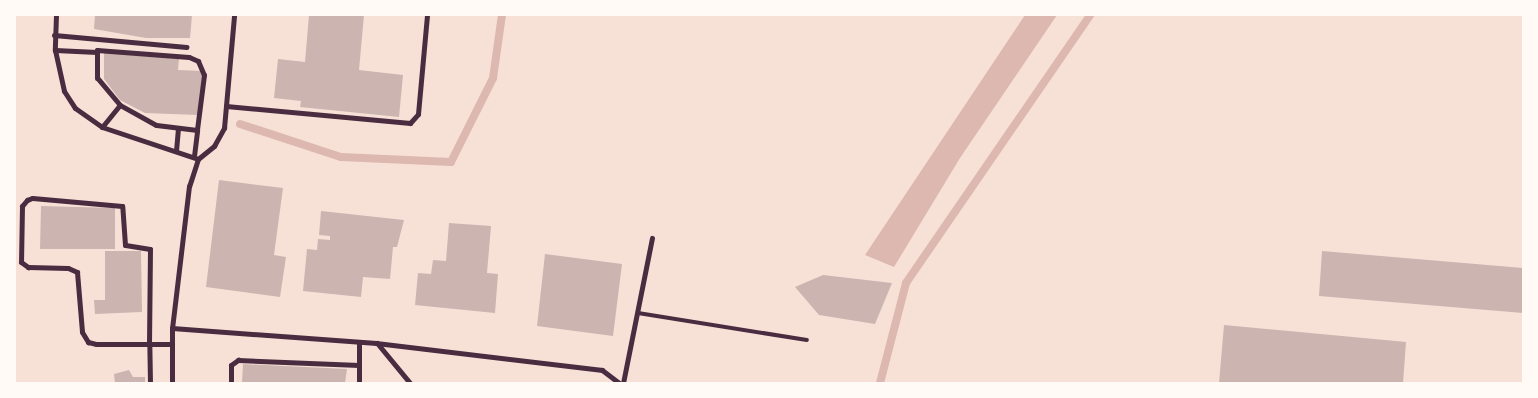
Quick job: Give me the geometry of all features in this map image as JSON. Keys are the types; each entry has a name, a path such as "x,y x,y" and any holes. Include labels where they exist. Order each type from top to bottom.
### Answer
{"street":[{"path":"56,15 55,50 64,91 75,108 102,127 196,157"},
{"path":"196,157 221,136 226,106 234,15"},
{"path":"226,106 410,123 418,114 427,15"},
{"path":"54,35 186,47"},
{"path":"55,50 97,52 100,49 198,61 204,75 197,130 196,157 189,186 172,328 172,383"},
{"path":"97,52 97,78 120,105 156,125 197,130"},
{"path":"102,127 120,105"},
{"path":"176,151 178,128"},
{"path":"150,383 149,344 150,249 125,245 122,206 32,198 26,200 22,206 21,262 28,267 68,268 77,272 82,332 88,342 149,344 172,344"},
{"path":"623,383 652,238"},
{"path":"172,328 376,343 602,370 619,383"},
{"path":"359,342 359,383"},
{"path":"376,343 410,383"},
{"path":"231,383 231,365 238,360 359,365"}],"lane":[{"path":"638,313 807,340"}],"shaded area":[{"path":"1025,15 1057,15 960,158 894,267 865,255"}],"building":[{"path":"95,15 192,15 190,38 146,38 94,29"},
{"path":"309,15 364,15 359,70 403,75 399,117 300,107 301,101 274,98 278,59 305,62"},
{"path":"104,52 179,59 178,70 203,71 198,115 145,113 120,100 104,79"},
{"path":"219,180 283,188 274,255 286,257 280,297 206,287"},
{"path":"41,206 115,208 115,249 40,249"},
{"path":"321,211 404,220 397,247 393,247 390,279 363,277 361,297 303,291 307,249 317,250 318,239 330,240 330,236 319,235"},
{"path":"449,223 491,226 487,273 498,274 495,313 415,305 418,273 431,274 433,260 446,261"},
{"path":"105,251 141,251 142,312 95,314 94,300 105,300"},
{"path":"1322,251 1523,268 1523,313 1319,296"},
{"path":"545,254 622,264 613,336 537,326"},
{"path":"823,275 892,283 875,324 819,315 795,287"},
{"path":"1224,325 1406,342 1403,383 1219,383"},
{"path":"243,364 347,369 345,383 242,383"},
{"path":"129,370 133,377 145,377 145,383 115,383 114,374"}],"waterway":[{"path":"240,124 341,157 451,162 493,78 502,15"},
{"path":"880,383 906,283 1090,15"}]}
